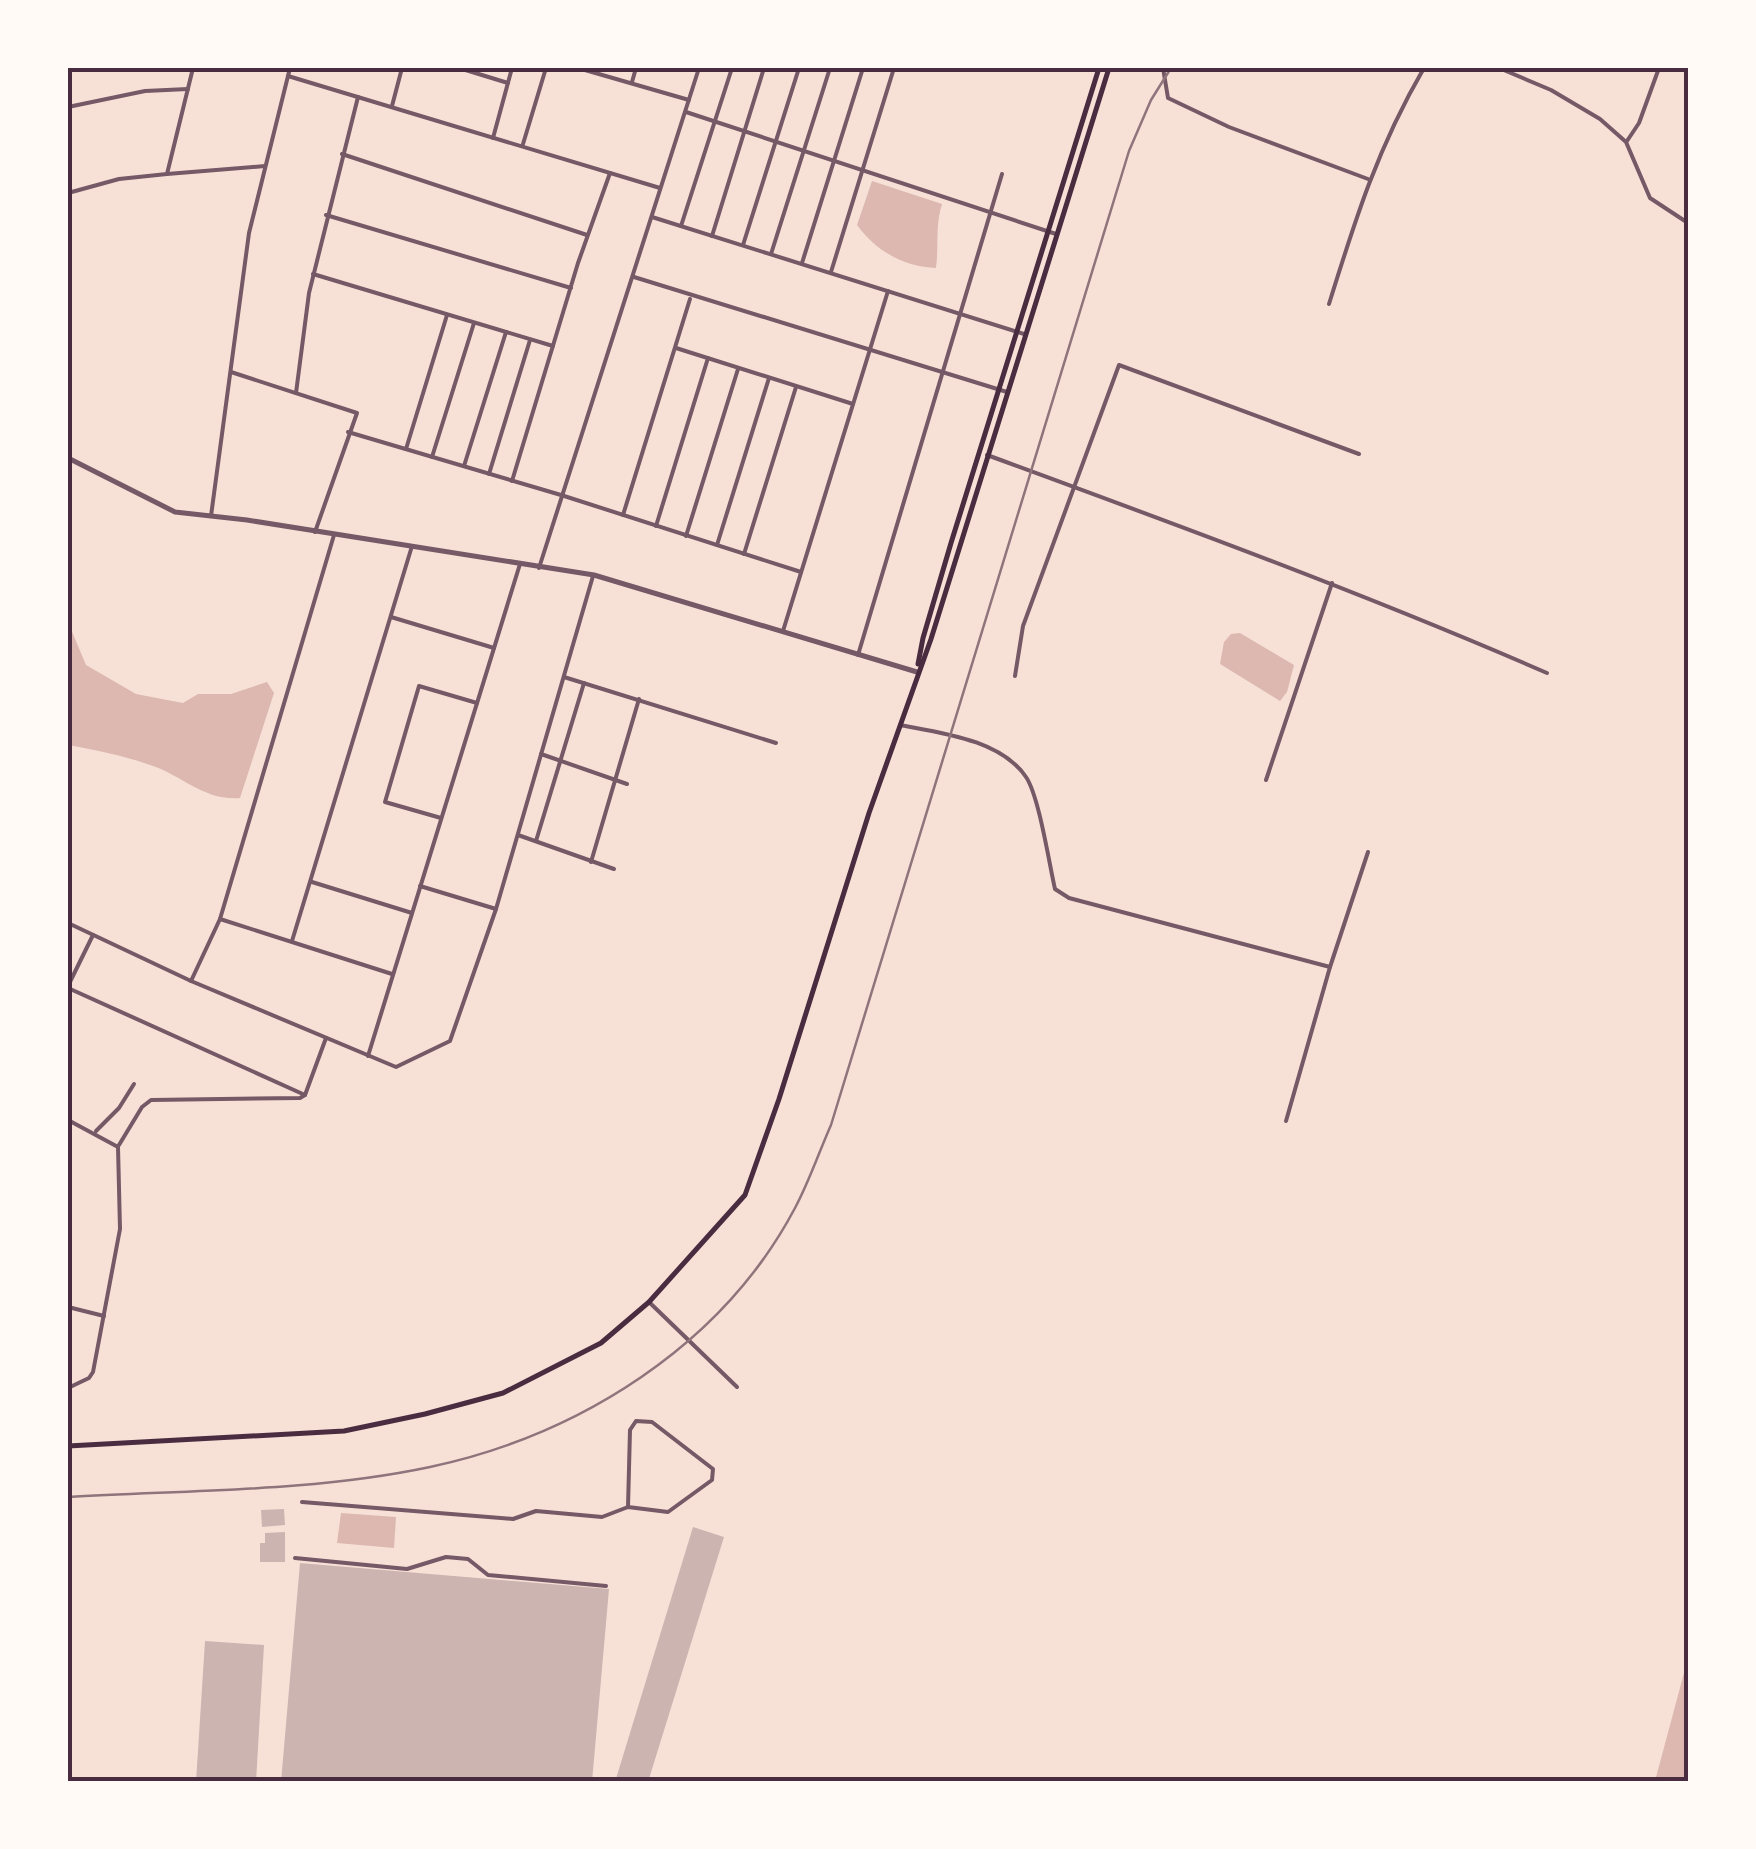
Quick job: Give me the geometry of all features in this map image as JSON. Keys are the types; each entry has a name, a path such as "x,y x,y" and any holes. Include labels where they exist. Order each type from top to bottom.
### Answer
{"main road":[{"path":"68,1446 344,1431 503,1393 588,1351 649,1302 748,1191 868,813 932,639 987,455 1018,331 1099,68"},
{"path":"917,672 923,638 1003,391 1026,334 1109,68"}],"street":[{"path":"167,174 193,68"},
{"path":"211,516 250,233 290,68"},
{"path":"392,107 402,68"},
{"path":"459,68 508,82"},
{"path":"493,138 512,68"},
{"path":"522,146 546,68"},
{"path":"578,68 689,100"},
{"path":"631,83 636,68"},
{"path":"540,568 699,68"},
{"path":"681,226 732,68"},
{"path":"712,236 764,68"},
{"path":"743,245 800,68"},
{"path":"771,254 830,68"},
{"path":"802,264 862,68"},
{"path":"831,272 894,68"},
{"path":"1162,68 1168,98 1229,128 1368,179"},
{"path":"1329,304 1368,179 1397,113 1424,68"},
{"path":"1499,68 1551,90 1626,142 1650,198 1688,223"},
{"path":"1626,142 1639,124 1659,68"},
{"path":"288,76 660,188"},
{"path":"68,108 144,91 188,89"},
{"path":"296,393 313,274 358,97"},
{"path":"686,112 1057,235"},
{"path":"342,154 588,234"},
{"path":"68,192 119,179 265,166"},
{"path":"512,481 610,172"},
{"path":"858,655 1002,174"},
{"path":"326,214 571,288"},
{"path":"652,217 1026,334"},
{"path":"313,274 553,346"},
{"path":"634,277 1003,391"},
{"path":"782,630 889,290"},
{"path":"623,515 690,299"},
{"path":"406,449 447,315"},
{"path":"432,457 474,322"},
{"path":"464,466 506,332"},
{"path":"489,474 530,340"},
{"path":"675,348 853,404"},
{"path":"656,526 708,358"},
{"path":"1016,676 1024,626 1118,365 1359,454"},
{"path":"686,536 738,369"},
{"path":"230,372 357,413 314,532"},
{"path":"717,545 770,378"},
{"path":"744,554 796,386"},
{"path":"348,432 800,572"},
{"path":"987,455 1400,609 1547,673"},
{"path":"68,458 175,512 594,575 917,672"},
{"path":"191,981 220,918 334,535"},
{"path":"292,941 412,546"},
{"path":"368,1056 520,564"},
{"path":"68,923 191,981 396,1067 450,1040 496,909 594,575"},
{"path":"1266,780 1332,584"},
{"path":"391,617 494,648"},
{"path":"564,677 776,743"},
{"path":"536,841 584,683"},
{"path":"441,818 384,802 419,686 477,703"},
{"path":"591,862 639,699"},
{"path":"900,725 951,735 1008,756 1029,780 1056,889 1070,898 1330,967"},
{"path":"542,754 627,784"},
{"path":"518,835 614,869"},
{"path":"1286,1120 1368,852"},
{"path":"310,881 412,914"},
{"path":"420,886 496,909"},
{"path":"220,918 393,974"},
{"path":"93,935 68,987 305,1095"},
{"path":"68,1388 93,1372 120,1229 118,1146 142,1108 151,1100 300,1098 305,1095 326,1038"},
{"path":"94,1132 118,1108 134,1084"},
{"path":"68,1120 118,1146"},
{"path":"649,1302 738,1387"},
{"path":"68,1308 104,1316"},
{"path":"302,1502 514,1519 536,1511 602,1516 628,1507 672,1510 712,1480 713,1469 652,1422 636,1421 630,1430 628,1507"},
{"path":"295,1558 407,1568 446,1557 468,1559 488,1575 606,1586"}],"shaded area":[{"path":"872,181 942,204 936,268 913,265 892,256 857,225"},
{"path":"68,622 86,665 136,694 183,703 198,694 231,694 267,682 274,693 240,798 205,792 142,762 68,745"},
{"path":"1240,633 1294,665 1287,692 1280,701 1220,664 1224,642 1231,634"},
{"path":"341,1513 396,1517 394,1548 337,1543"},
{"path":"1688,1658 1688,1781 1655,1781"}],"building":[{"path":"284,1509 285,1525 262,1527 261,1510"},
{"path":"693,1527 724,1537 648,1782 615,1782"},
{"path":"285,1532 285,1562 260,1562 260,1543 265,1543 265,1533"},
{"path":"300,1563 609,1589 592,1782 281,1782"},
{"path":"205,1641 264,1645 256,1782 196,1782"}],"railway":[{"path":"68,1497 340,1481 430,1467 485,1452 540,1432 641,1377 687,1342 728,1302 764,1257 795,1208 831,1125 1129,151 1151,100 1171,68"}]}
